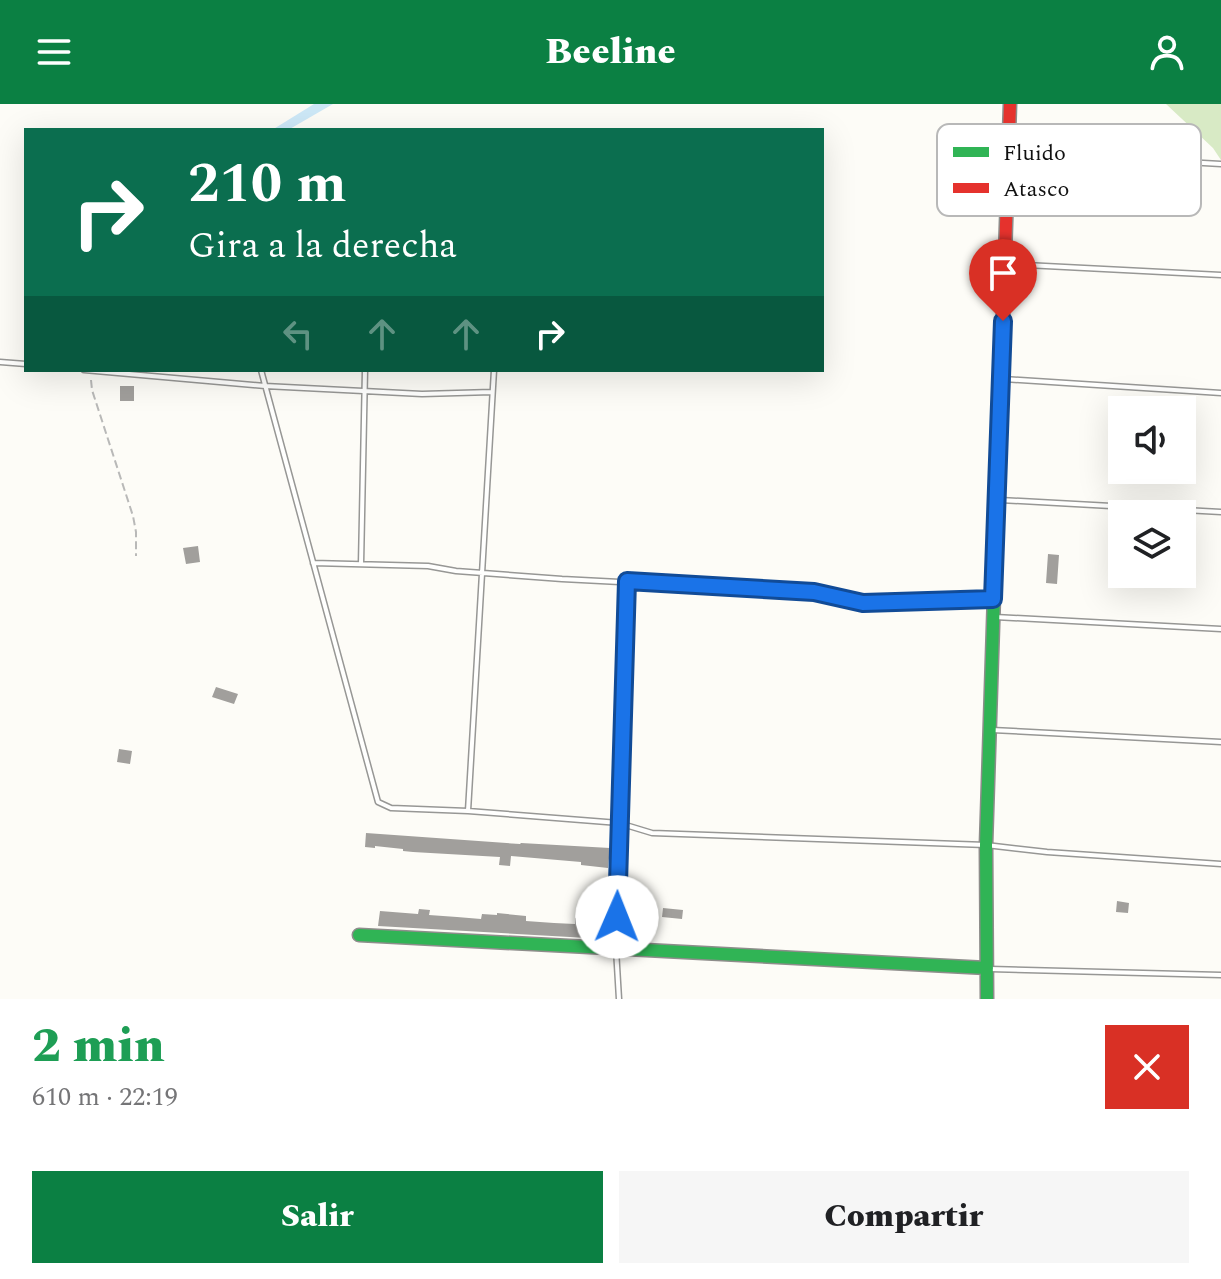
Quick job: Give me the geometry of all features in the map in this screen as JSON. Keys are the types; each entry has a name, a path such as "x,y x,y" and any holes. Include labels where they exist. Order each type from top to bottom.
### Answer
{"street":[{"path":"1010,104 1010,124"},
{"path":"987,999 986,845 1007,216"},
{"path":"359,935 987,968"}],"lane":[{"path":"1201,163 1221,164"},
{"path":"1005,264 1221,275"},
{"path":"0,362 24,364"},
{"path":"100,372 265,386 422,394 492,392"},
{"path":"262,372 378,802 391,808 619,823 652,833 986,845 1221,864"},
{"path":"361,565 365,372"},
{"path":"468,811 494,372"},
{"path":"1001,379 1221,393"},
{"path":"997,500 1221,512"},
{"path":"313,563 428,566 482,573 814,592 863,603 993,599"},
{"path":"619,999 616,949 627,581"},
{"path":"993,617 1221,629"},
{"path":"989,730 1221,742"},
{"path":"987,968 1221,975"}],"path":[{"path":"1019,117 1021,124"},
{"path":"88,372 133,516 136,556"}],"green space":[{"path":"1166,104 1221,104 1221,160 1201,137 1201,124 1187,124"}],"water":[{"path":"314,104 333,104 291,128 275,128"}],"building":[{"path":"120,386 134,386 134,401 120,401"},
{"path":"198,546 200,562 186,564 183,548"},
{"path":"1048,554 1059,555 1057,584 1046,583"},
{"path":"216,687 238,694 234,704 212,697"},
{"path":"119,749 132,751 130,764 117,762"},
{"path":"366,833 610,848 608,868 581,865 581,862 511,856 510,866 499,865 500,857 365,847"},
{"path":"1117,901 1129,903 1128,913 1116,912"},
{"path":"663,908 683,910 682,919 662,917"},
{"path":"419,909 430,910 429,915 481,919 482,914 497,913 526,916 526,921 554,923 575,924 575,918 586,919 586,922 606,924 605,939 378,926 380,911 418,914"}],"traffic: fast":[{"path":"987,999 986,845 1001,375"},
{"path":"359,935 987,968"}],"traffic: jam":[{"path":"1009,124 1010,104"},
{"path":"1001,375 1006,216"}],"route":[{"path":"617,917 627,581 814,592 863,603 993,599 1003,321"}]}
